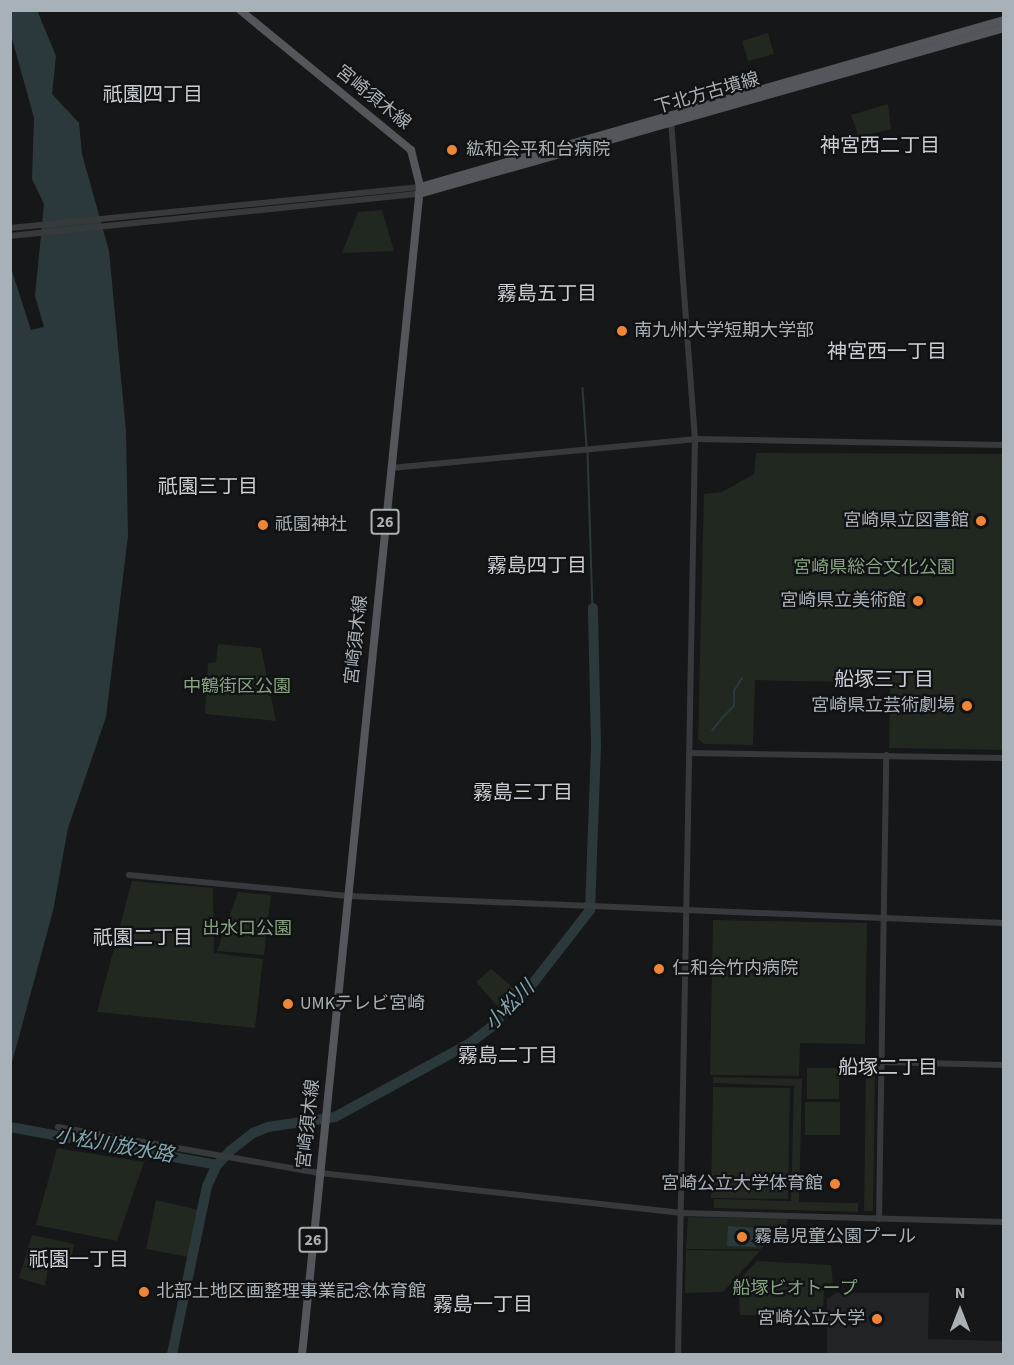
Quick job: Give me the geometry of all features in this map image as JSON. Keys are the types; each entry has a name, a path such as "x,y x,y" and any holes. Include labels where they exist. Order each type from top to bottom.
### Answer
{"main road":[{"name":"宮崎須木線","path":"240,10 411,150 420,191 302,1354"},
{"name":"下北方古墳線","path":"420,191 1004,20"},
{"name":"下北方古墳線","path":"671,119 1004,28"}],"street":[{"path":"671,119 695,439 678,1354"},
{"path":"10,228 420,191"},
{"path":"10,236 173,215"},
{"path":"391,468 592,447 695,439 1004,445"},
{"path":"689,753 1004,758"},
{"path":"879,1219 886,755"},
{"path":"129,875 348,896 593,904 1004,923"},
{"path":"882,1062 1004,1065"},
{"path":"58,1126 320,1173 680,1214 1004,1222"}],"shaded area":[{"path":"37,10 56,56 52,94 79,123 82,154 109,251 126,431 128,536 106,717 68,828 53,911 11,1066 10,265 31,330 44,327 35,296 44,204 32,179 34,118 11,35 10,11"},
{"name":"霧島児童公園プール","path":"728,1226 756,1228 756,1247 727,1246"},
{"name":"宮崎公立大学","path":"836,1293 929,1293 928,1339 1003,1341 1003,1354 827,1354 827,1299"}],"green space":[{"path":"768,33 774,54 748,61 742,41"},
{"path":"888,104 891,129 859,137 851,115"},
{"path":"382,210 394,251 342,253 358,212"},
{"name":"宮崎県総合文化公園","path":"756,453 1003,454 1003,750 889,748 890,683 755,680 753,745 704,744 698,739 704,494 722,492 754,474"},
{"name":"中鶴街区公園","path":"218,644 261,648 276,721 205,714 208,663 216,662"},
{"path":"132,881 213,888 214,953 263,959 255,1028 97,1012"},
{"name":"出水口公園","path":"238,892 271,895 264,955 217,951"},
{"path":"713,920 867,923 865,1044 800,1043 799,1076 710,1075"},
{"path":"491,969 517,991 500,1009 476,982"},
{"path":"845,1067 875,1067 873,1211 864,1211 866,1072 845,1071"},
{"path":"807,1068 839,1068 839,1099 807,1099"},
{"path":"713,1077 802,1079 799,1202 858,1203 858,1212 714,1208 714,1199 791,1201 794,1086 713,1083"},
{"path":"713,1087 790,1088 788,1199 711,1198"},
{"path":"805,1102 840,1102 840,1135 805,1135"},
{"path":"57,1148 144,1162 117,1241 36,1225"},
{"path":"156,1200 199,1210 188,1257 146,1249"},
{"path":"688,1217 787,1219 788,1222 761,1249 686,1249"},
{"path":"32,1235 74,1244 69,1271 48,1268 45,1286 19,1278"},
{"path":"686,1250 760,1251 723,1292 685,1293"},
{"name":"船塚ビオトープ","path":"757,1261 831,1265 833,1283 824,1283 823,1315 740,1315 738,1281"}],"waterway":[{"path":"583,388 587,447"},
{"path":"588,451 593,608"},
{"name":"小松川","path":"172,1354 207,1186 217,1165 230,1151 253,1133 268,1127 335,1117 470,1043 490,1028 534,982 590,910 596,745 593,608"},
{"path":"724,716 734,706 734,691 742,678"},
{"path":"712,731 723,717"},
{"name":"小松川放水路","path":"10,1127 217,1165"}],"place":[{"name":"紘和会平和台病院","path":"452,150"},
{"name":"南九州大学短期大学部","path":"622,331"},
{"name":"宮崎県立図書館","path":"981,521"},
{"name":"祇園神社","path":"263,525"},
{"name":"宮崎県立美術館","path":"918,601"},
{"name":"宮崎県立芸術劇場","path":"967,706"},
{"name":"仁和会竹内病院","path":"659,969"},
{"name":"UMKテレビ宮崎","path":"288,1004"},
{"name":"宮崎公立大学体育館","path":"835,1184"},
{"name":"霧島児童公園プール","path":"742,1237"},
{"name":"北部土地区画整理事業記念体育館","path":"144,1292"},
{"name":"宮崎公立大学","path":"877,1319"}],"district":[{"name":"祇園四丁目","path":"153,95"},
{"name":"神宮西二丁目","path":"880,146"},
{"name":"霧島五丁目","path":"547,294"},
{"name":"神宮西一丁目","path":"887,352"},
{"name":"祇園三丁目","path":"208,487"},
{"name":"霧島四丁目","path":"537,566"},
{"name":"船塚三丁目","path":"884,680"},
{"name":"霧島三丁目","path":"523,793"},
{"name":"祇園二丁目","path":"143,938"},
{"name":"霧島二丁目","path":"508,1056"},
{"name":"船塚二丁目","path":"888,1068"},
{"name":"祇園一丁目","path":"79,1260"},
{"name":"霧島一丁目","path":"483,1305"}]}
